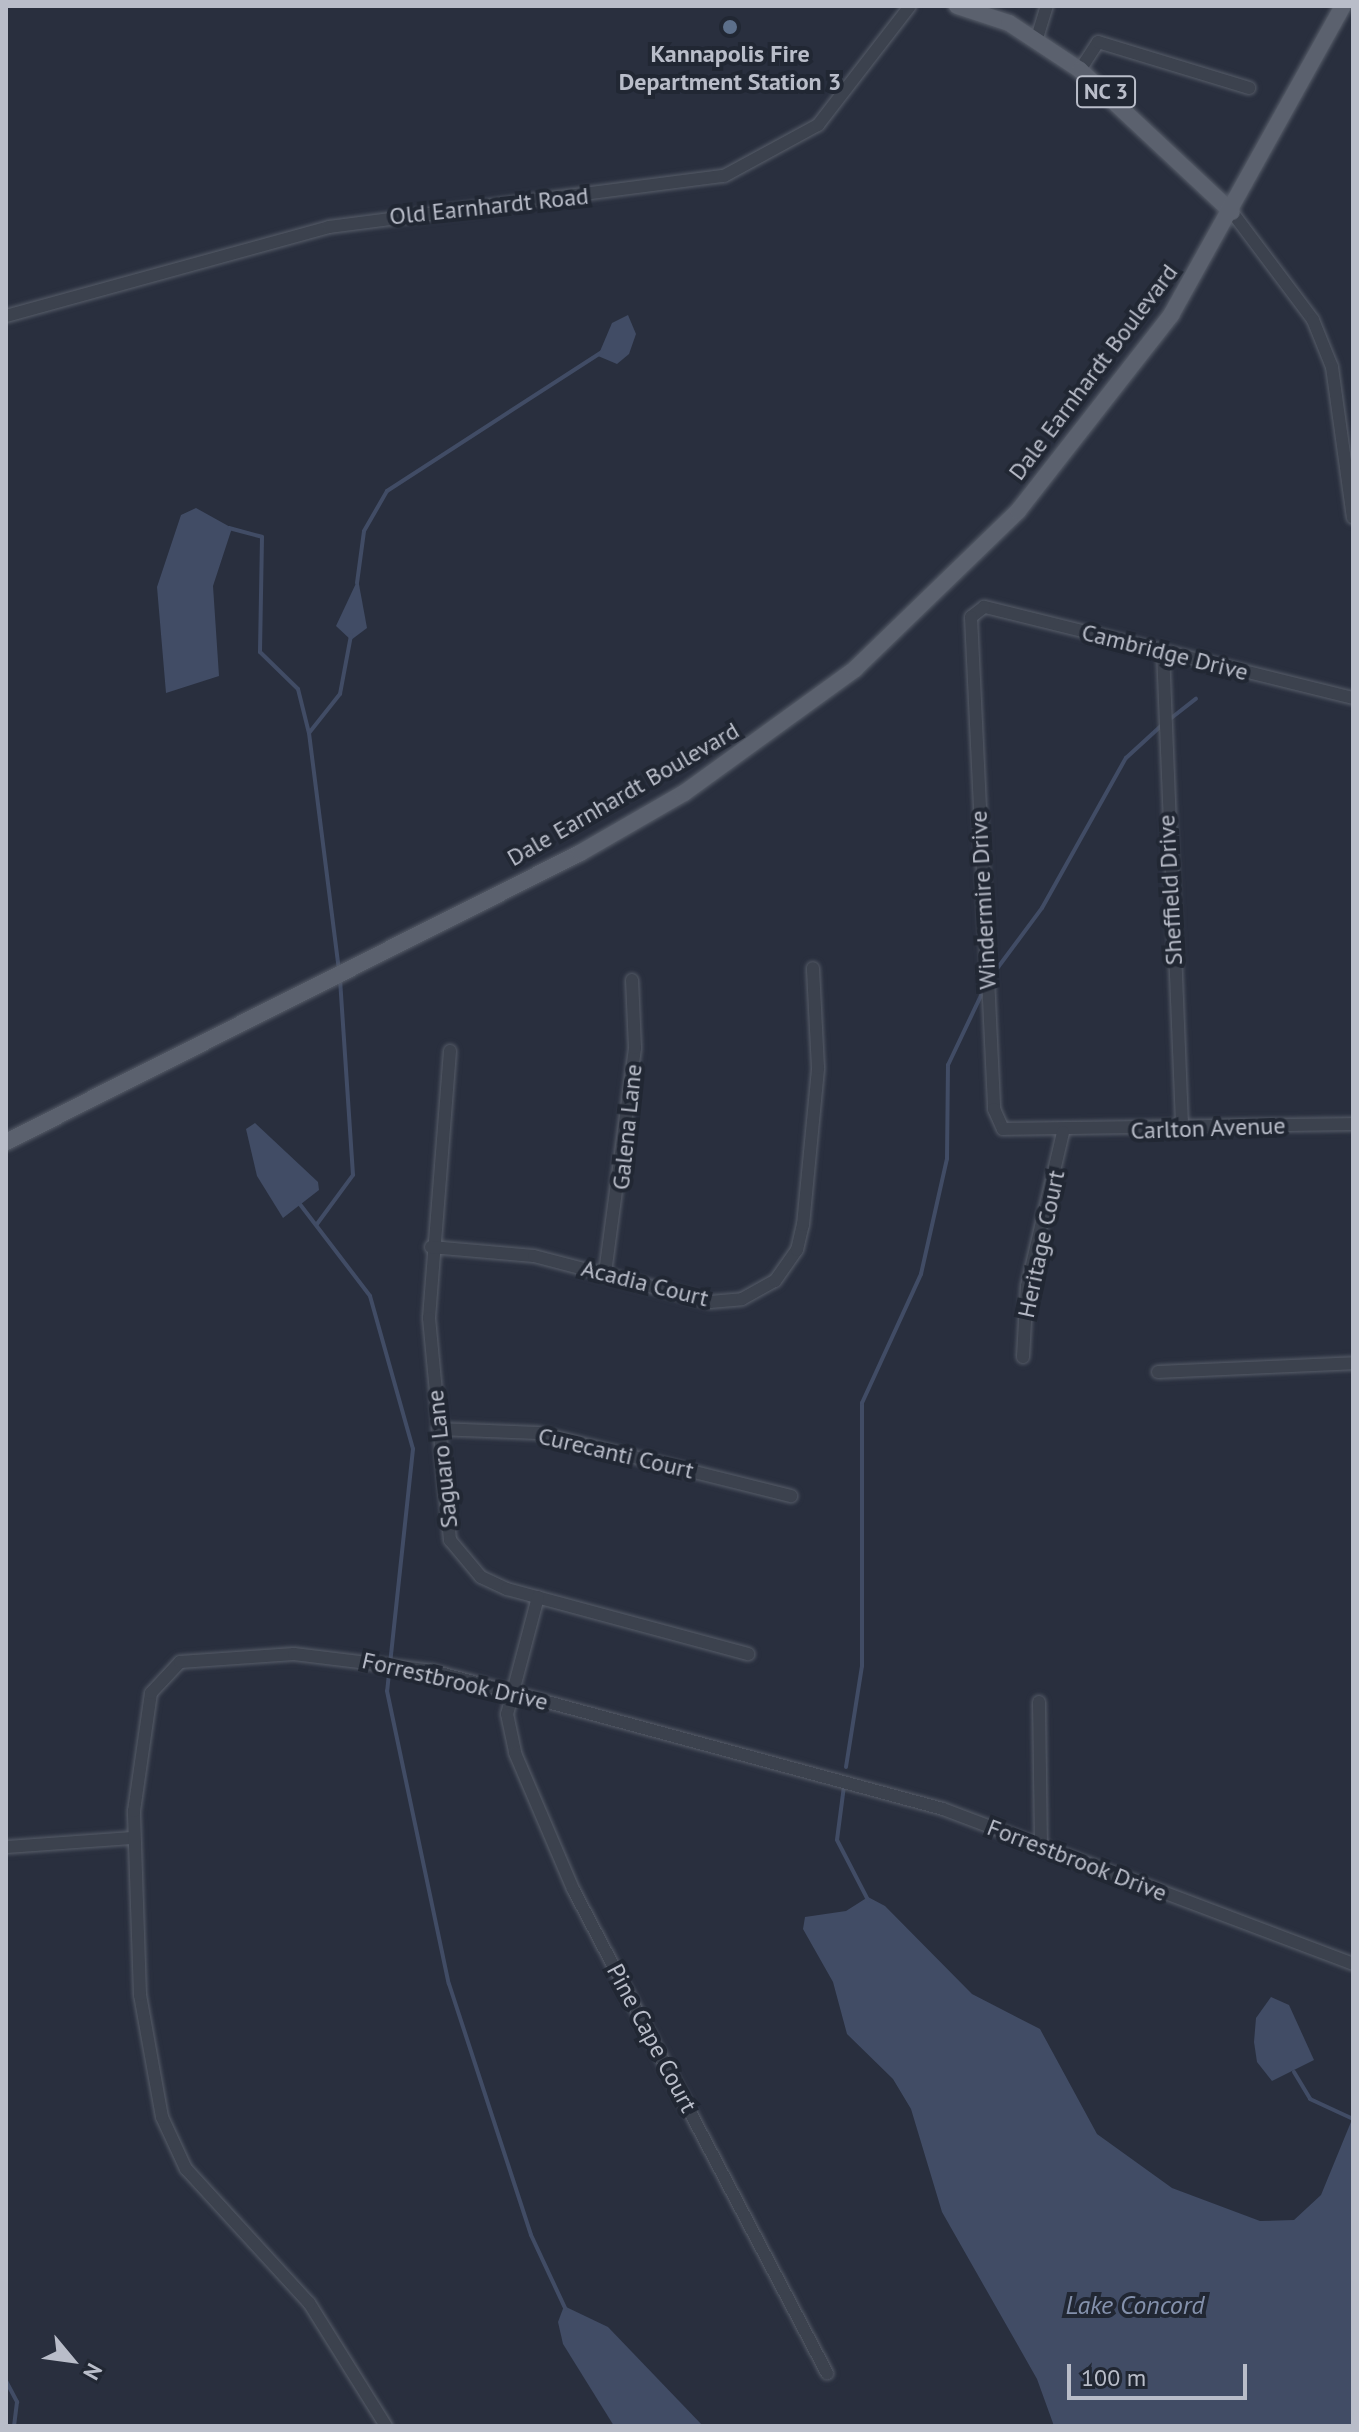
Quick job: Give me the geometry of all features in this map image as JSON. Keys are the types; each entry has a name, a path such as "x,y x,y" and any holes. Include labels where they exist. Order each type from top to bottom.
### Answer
{"main road":[{"name":"NC 3","path":"957,6 1037,38 1080,70 1232,212"},
{"name":"Dale Earnhardt Boulevard","path":"6,1142 580,853 770,735 877,649 1018,511 1171,315 1232,212 1343,6"}],"street":[{"name":"Old Earnhardt Road","path":"6,316 329,227 432,209 692,185 731,174 818,125 910,6"},
{"path":"1037,38 1047,6"},
{"path":"1080,70 1098,42 1249,88"},
{"path":"1232,212 1313,320 1332,367 1353,518"},
{"name":"Cambridge Drive","path":"976,609 1353,698"},
{"name":"Windermire Drive","path":"976,609 970,628 994,1109 1003,1129 1017,1133 1063,1132"},
{"name":"Sheffield Drive","path":"1163,651 1182,1129"},
{"name":"Acadia Court","path":"431,1247 534,1256 710,1302 742,1299 775,1281 797,1250 818,1068 813,968"},
{"name":"Galena Lane","path":"605,1273 633,1063 632,980"},
{"name":"Saguaro Lane","path":"450,1051 431,1247 442,1503 462,1560 481,1577 538,1597 748,1654"},
{"name":"Carlton Avenue","path":"1063,1132 1353,1124"},
{"name":"Heritage Court","path":"1023,1357 1027,1286 1063,1132"},
{"path":"1158,1372 1353,1363"},
{"name":"Curecanti Court","path":"438,1429 538,1433 791,1496"},
{"name":"Pine Cape Court","path":"538,1597 511,1692 509,1732 550,1841 827,2373"},
{"name":"Forrestbrook Drive","path":"386,2426 309,2303 186,2169 168,2137 140,1995 133,1838 151,1693 180,1662 223,1655 359,1657 511,1692 862,1785 1041,1844 1353,1964"},
{"path":"1039,1702 1041,1844"},
{"path":"6,1847 133,1838"}],"water":[{"path":"628,315 636,334 629,354 617,364 598,356 612,323"},
{"path":"196,508 232,528 213,586 219,676 166,693 157,587 181,515"},
{"path":"358,579 367,628 351,640 336,626"},
{"path":"255,1123 318,1182 319,1190 283,1218 257,1176 246,1129"},
{"name":"Lake Concord","path":"868,1897 885,1906 972,1994 1040,2029 1097,2134 1172,2188 1260,2221 1294,2220 1321,2195 1353,2117 1353,2426 1054,2426 1037,2379 942,2212 911,2109 893,2079 847,2034 833,1982 803,1929 805,1917 846,1911"},
{"path":"1271,1997 1289,2005 1314,2060 1272,2081 1257,2062 1254,2042 1256,2018"},
{"path":"564,2306 608,2327 703,2426 614,2426 563,2344 558,2322"}],"waterway":[{"path":"357,583 364,531 387,491 602,352"},
{"path":"229,528 262,537 260,652 298,689 309,733 339,971"},
{"path":"309,733 340,694 351,635"},
{"path":"1170,719 1196,699"},
{"path":"993,974 1042,908 1126,758 1163,724"},
{"path":"317,1224 353,1175 340,980"},
{"path":"846,1767 862,1666 862,1403 921,1274 947,1159 948,1065 986,985"},
{"path":"299,1203 370,1296 413,1449 387,1691 449,1984 531,2235 565,2308"},
{"path":"844,1786 837,1840 868,1900"},
{"path":"1294,2072 1310,2099 1353,2119"},
{"path":"6,2381 17,2402 14,2426"}],"place":[{"name":"Kannapolis Fire Department Station 3","path":"730,27"}]}
